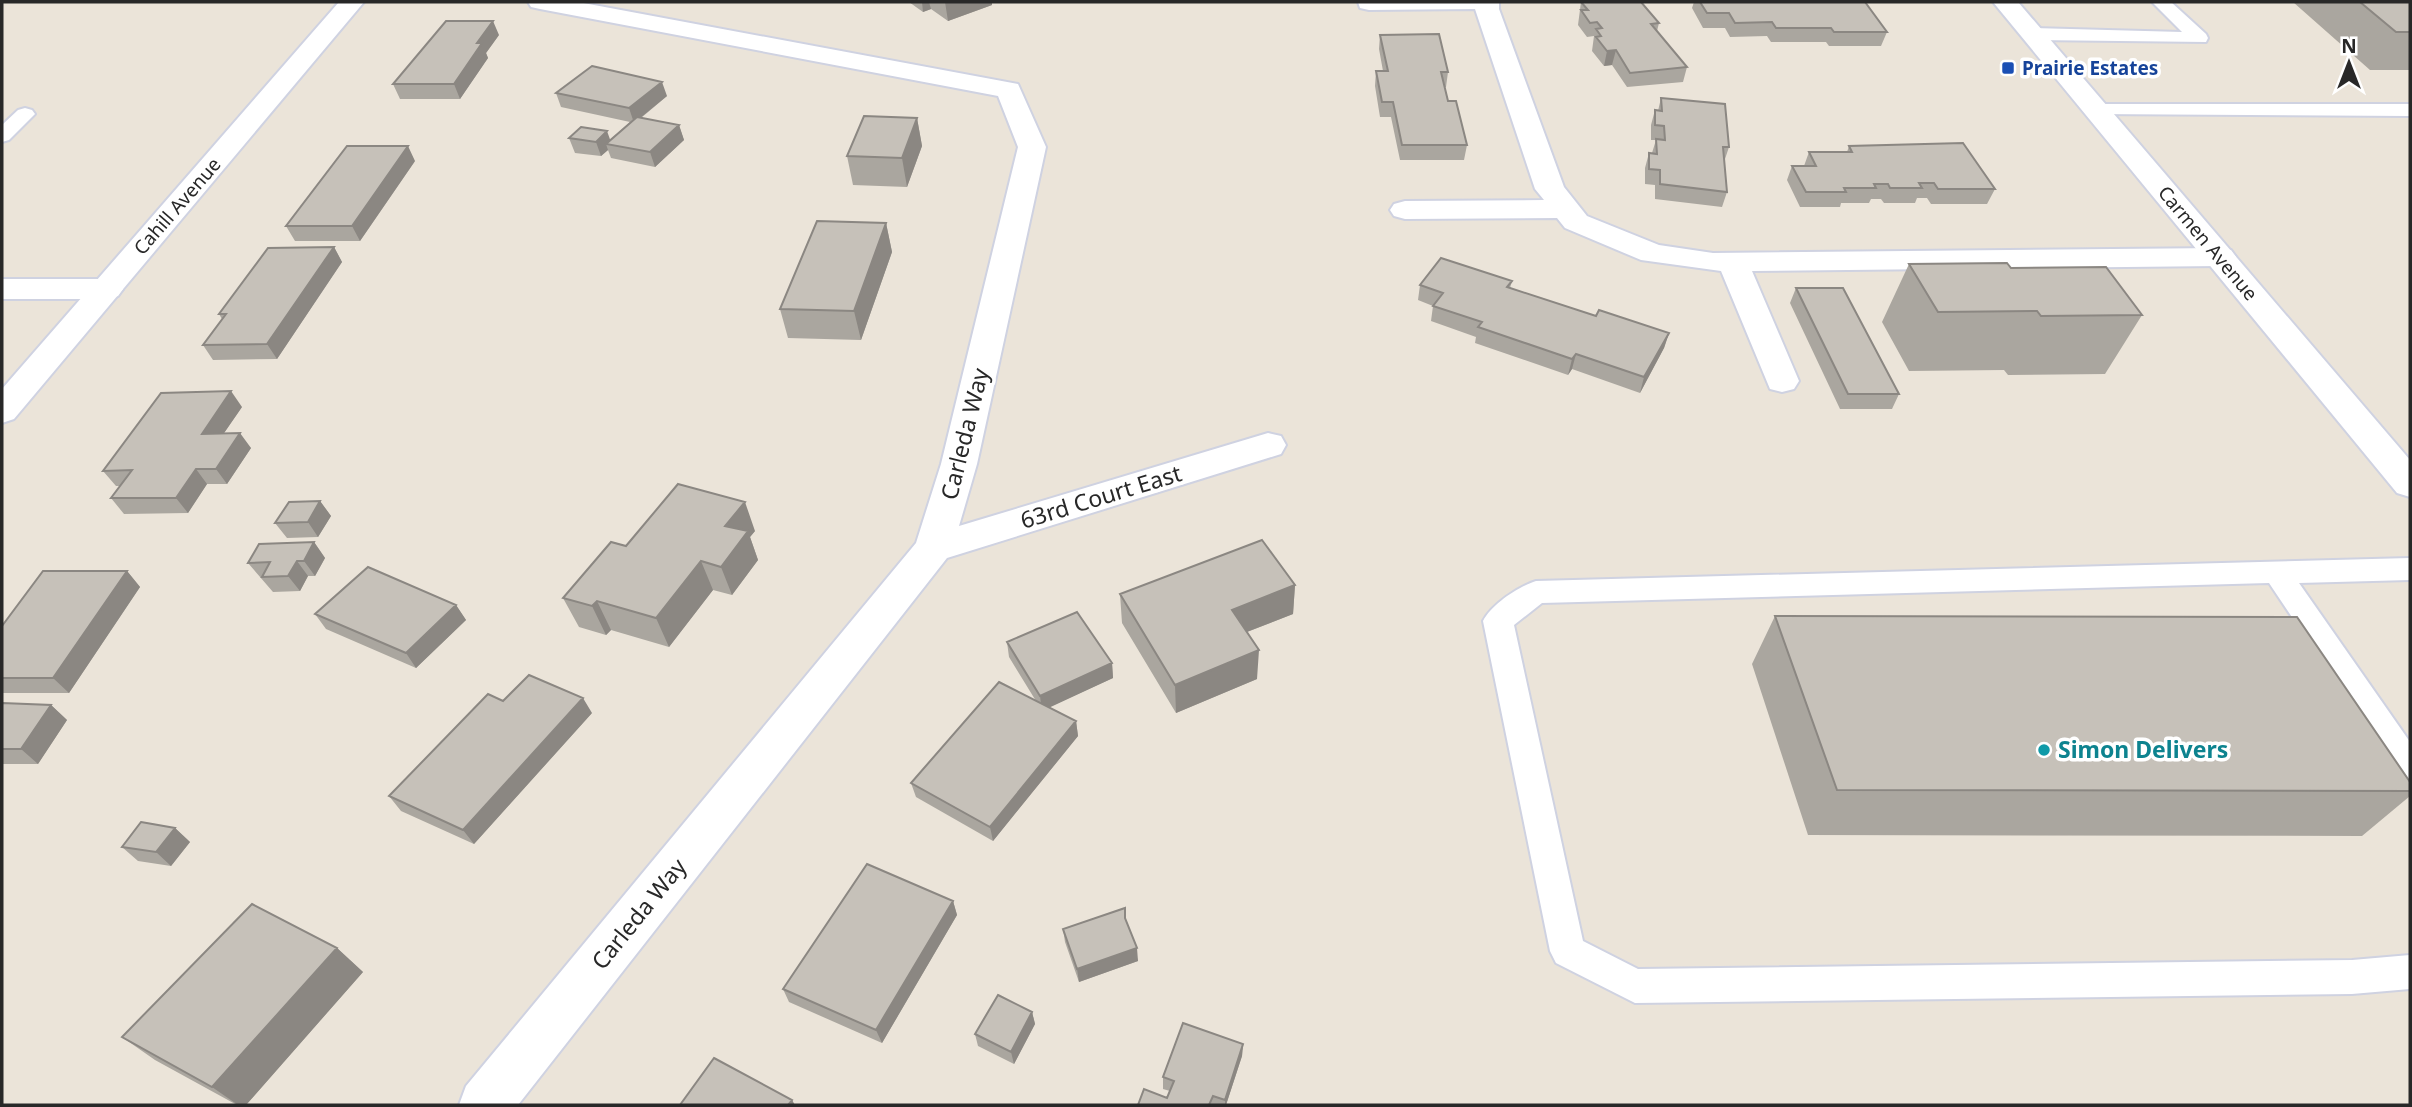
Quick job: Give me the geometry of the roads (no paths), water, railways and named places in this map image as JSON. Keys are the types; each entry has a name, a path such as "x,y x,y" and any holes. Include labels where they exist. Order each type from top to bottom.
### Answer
{"street":[{"name":"Cahill Avenue","path":"2,411 352,2"},
{"name":"Carleda Way","path":"485,1105 933,548 960,464 1032,147 1009,90 540,2"},
{"path":"1370,3 1480,2"},
{"path":"1487,2 1487,9 1550,189 1576,222 1652,253 1713,262 2220,257"},
{"name":"Carmen Avenue","path":"2005,2 2410,484"},
{"path":"1405,210 1566,209"},
{"path":"1733,262 1782,381"},
{"path":"2,289 107,289"},
{"name":"63rd Court East","path":"933,548 1268,445"}],"lane":[{"path":"2032,34 2199,38 2161,2"},
{"path":"2097,110 2410,110"},
{"path":"2,136 25,114"},
{"path":"2410,569 1535,592 1498,621 1568,951 1635,986 2352,977 2410,972"},
{"path":"2277,573 2410,766"}],"place":[{"name":"Prairie Estates","path":"2008,68"},
{"name":"Simon Delivers","path":"2044,750"}]}
